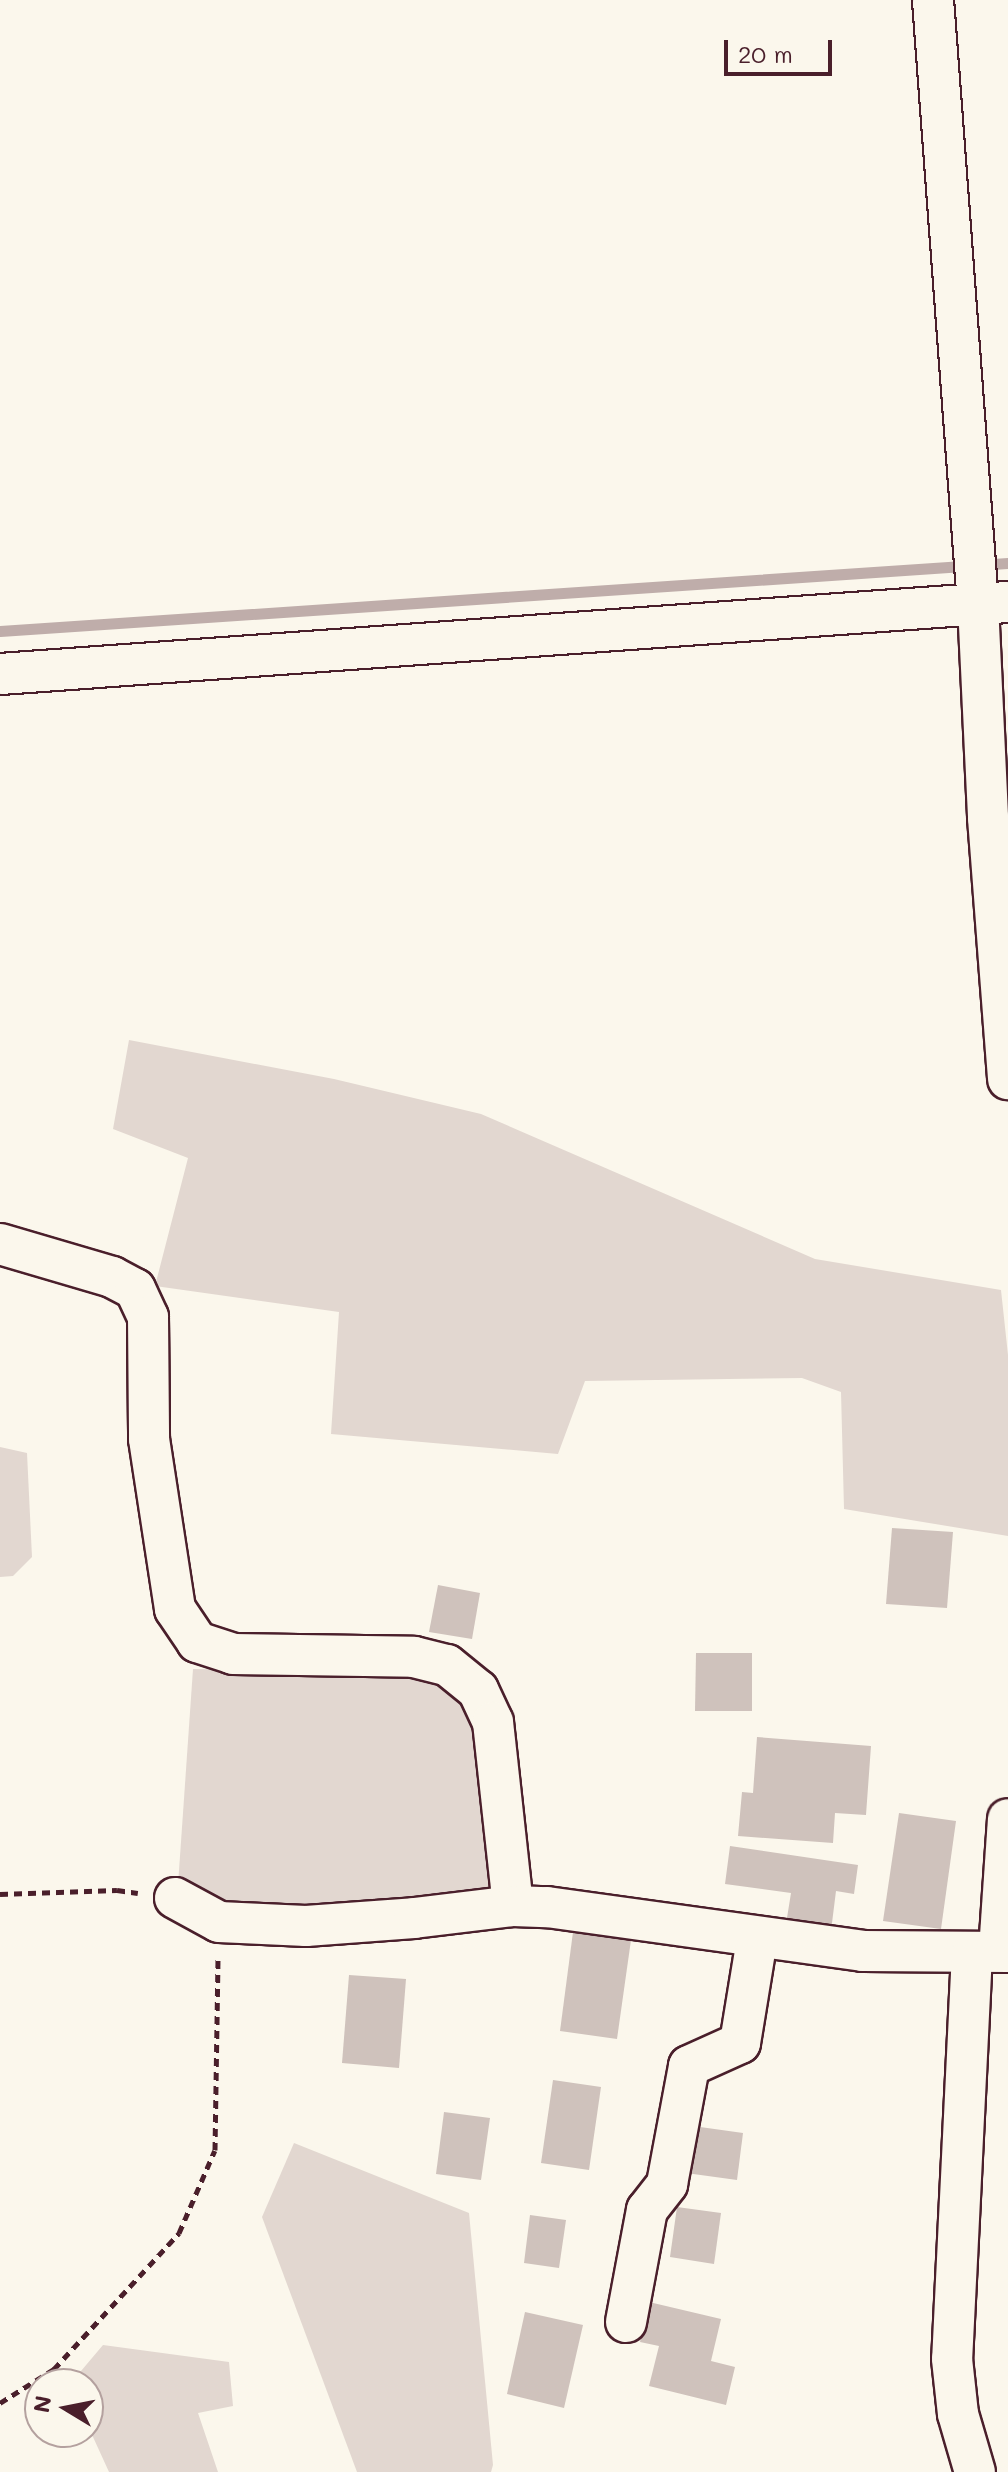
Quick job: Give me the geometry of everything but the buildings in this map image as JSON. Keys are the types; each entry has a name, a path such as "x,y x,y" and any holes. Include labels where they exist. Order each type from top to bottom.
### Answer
{"street":[{"path":"933,0 973,542 993,603 988,818 1008,1079"},
{"path":"0,674 993,603"},
{"path":"0,1244 112,1277 135,1289 148,1317 149,1439 175,1609 197,1642 233,1654 414,1657 447,1665 478,1690 493,1722 513,1906"},
{"path":"975,2472 958,2414 952,2359 1008,1819"},
{"path":"175,1898 219,1922 306,1926 513,1906 547,1907 757,1939 863,1951 993,1952"},
{"path":"626,2322 647,2210 667,2184 689,2066 740,2043 757,1939"}],"path":[{"path":"0,1894 117,1890 175,1898"},
{"path":"0,2403 54,2369 179,2233 215,2150 219,1922"}],"shaded area":[{"path":"129,1040 334,1079 481,1114 815,1259 1001,1290 1008,1355 1008,1536 844,1509 841,1392 802,1378 585,1381 558,1454 331,1434 339,1312 155,1286 188,1158 113,1129"},
{"path":"0,1447 27,1453 32,1557 13,1576 0,1577"},
{"path":"193,1669 422,1672 474,1704 499,1898 236,1913 178,1885"},
{"path":"294,2143 469,2213 493,2465 491,2472 357,2472 262,2217"},
{"path":"103,2345 229,2362 233,2406 198,2413 218,2472 109,2472 98,2448 104,2448 104,2368 84,2368"}],"waterway":[{"path":"0,631 1008,563"}]}
